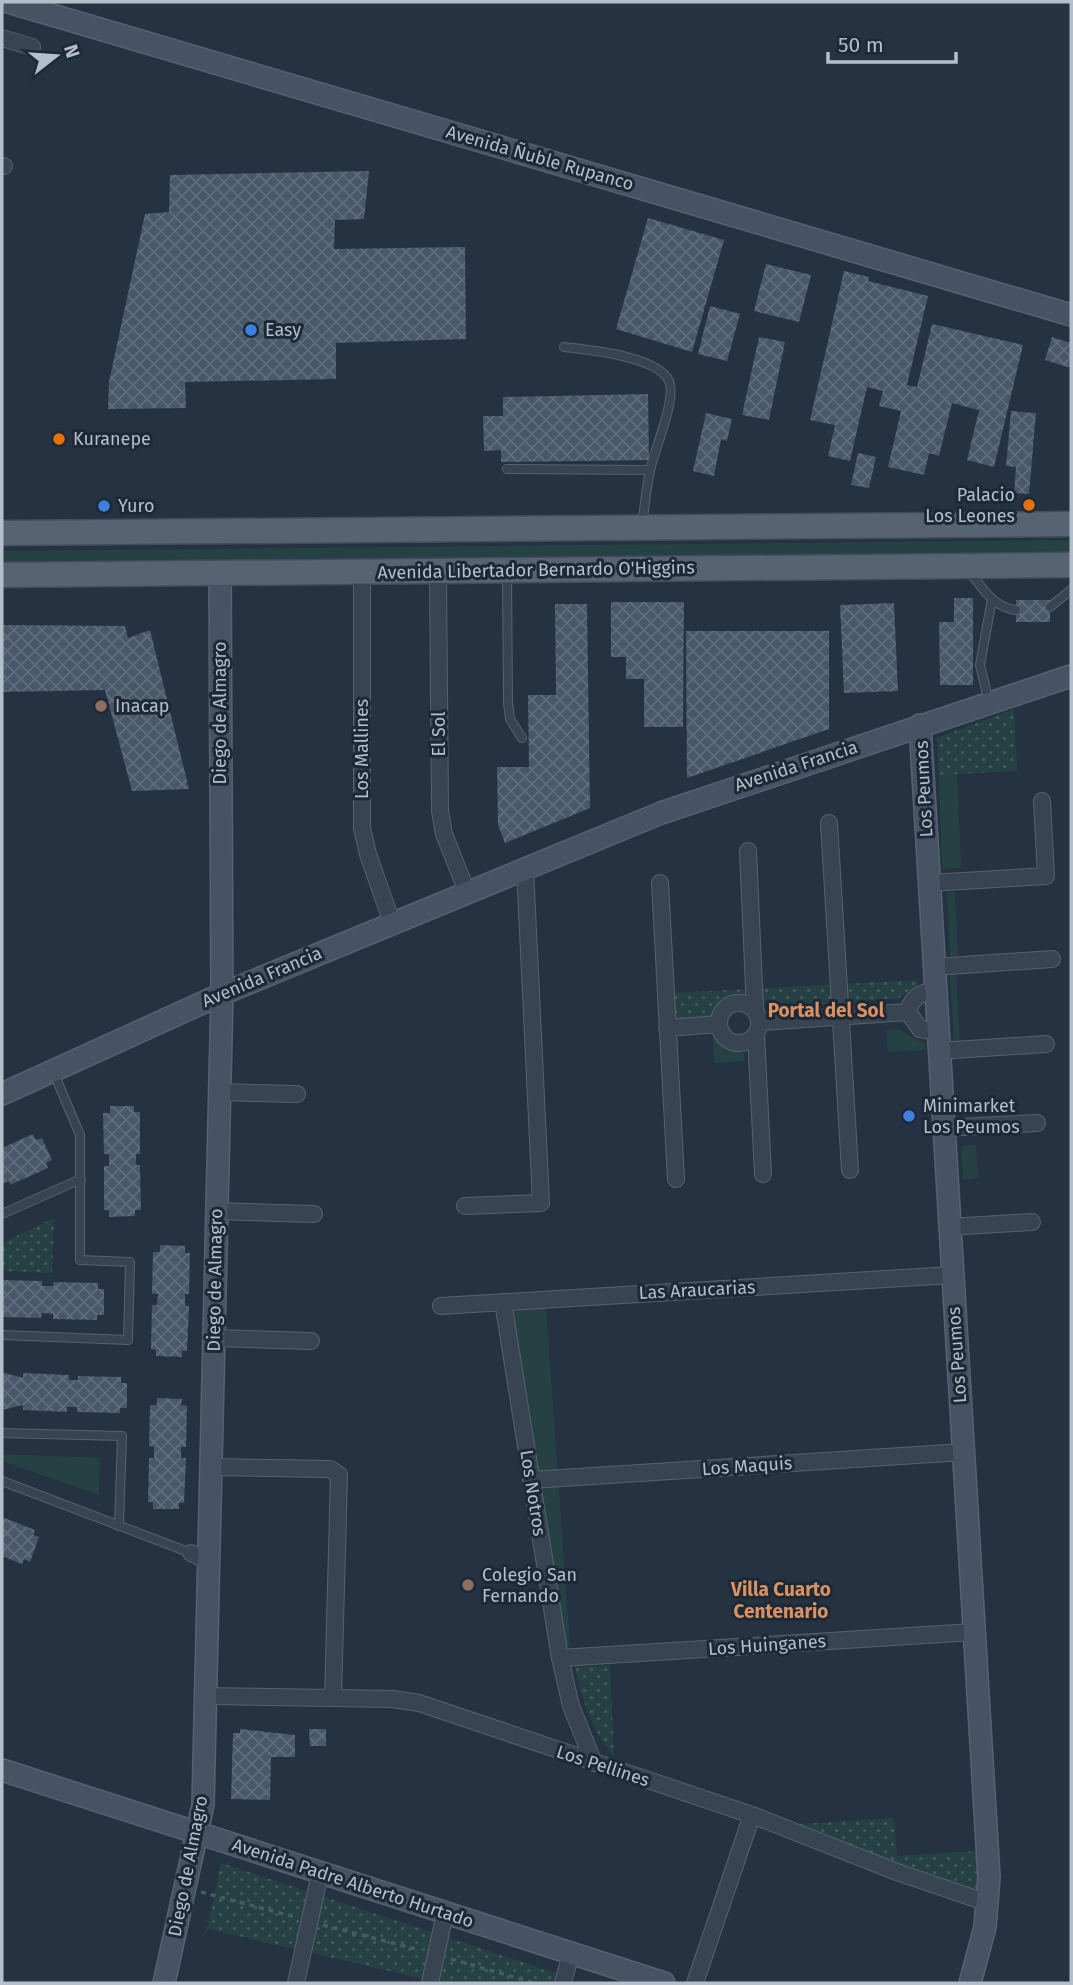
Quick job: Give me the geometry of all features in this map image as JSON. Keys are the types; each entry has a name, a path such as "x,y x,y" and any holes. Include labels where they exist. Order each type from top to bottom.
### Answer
{"main road":[{"path":"2,533 1071,524"},
{"path":"746,568 755,549 752,526"},
{"name":"Avenida Libertador Bernardo O'Higgins","path":"2,575 1071,565"}],"street":[{"name":"Avenida Ñuble Rupanco","path":"19,3 1071,315"},
{"path":"2,38 32,47"},
{"name":"Los Mallines","path":"362,571 362,828 392,923"},
{"name":"El Sol","path":"438,571 440,811 444,834 467,892"},
{"name":"Diego de Almagro","path":"164,1983 203,1805 205,1696 200,1557 211,1467 222,994 220,573"},
{"name":"Avenida Francia","path":"2,1094 222,994 722,790 1071,676"},
{"name":"Los Peumos","path":"920,725 988,1841 988,1903 970,1983"},
{"path":"929,883 1046,876 1042,801"},
{"path":"829,824 850,1170"},
{"path":"748,851 763,1174"},
{"path":"465,1206 541,1203 526,868"},
{"path":"660,883 676,1179"},
{"path":"934,967 1052,959"},
{"path":"936,991 918,995 910,1002 908,1012 920,1029 938,1042 1046,1044"},
{"path":"744,1003 757,1023 746,1042 734,1043 723,1036 719,1024 722,1012 732,1004 744,1003"},
{"path":"757,1023 908,1012"},
{"path":"667,1028 719,1024"},
{"path":"219,1092 297,1094"},
{"path":"943,1128 1037,1123"},
{"path":"217,1211 314,1214"},
{"path":"949,1227 1032,1222"},
{"name":"Las Araucarias","path":"441,1306 953,1275"},
{"name":"Los Notros","path":"503,1302 559,1658 572,1706 594,1763"},
{"path":"214,1338 311,1341"},
{"name":"Los Maquis","path":"531,1480 963,1452"},
{"path":"211,1467 330,1469 337,1472 333,1698"},
{"name":"Los Huinganes","path":"559,1658 974,1632"},
{"name":"Los Pellines","path":"205,1696 333,1698 419,1703 752,1815 897,1872 988,1903"},
{"name":"Avenida Padre Alberto Hurtado","path":"2,1770 662,1983"},
{"path":"695,1983 752,1815"},
{"path":"296,1983 320,1874"},
{"path":"430,1983 445,1913"},
{"path":"564,1983 571,1953"}],"lane":[{"path":"564,347 602,351 638,360 663,373 670,382 670,396 650,470 642,527"},
{"path":"507,469 650,470"},
{"path":"965,566 1001,607 1016,610"},
{"path":"507,570 508,703 510,719 522,738"},
{"path":"1050,607 1071,590"},
{"path":"989,702 980,664 992,599"},
{"path":"2,1335 128,1340 130,1262 80,1260 80,1135 53,1070"},
{"path":"2,1214 81,1179"},
{"path":"2,1433 122,1436 119,1526"},
{"path":"2,1481 200,1557"}],"path":[{"path":"185,1888 534,1983"}],"green space":[{"path":"1071,540 1071,556 2,568 2,551"},
{"path":"1014,709 1017,771 939,775 937,738"},
{"path":"957,774 961,868 942,869 939,775"},
{"path":"947,892 955,892 958,956 950,956"},
{"path":"956,973 960,1043 954,1043 950,974"},
{"path":"917,980 918,985 899,998 773,1008 752,998 727,998 709,1019 674,1021 672,993"},
{"path":"899,1029 926,1045 927,1050 888,1052 886,1030"},
{"path":"713,1036 729,1050 744,1053 745,1061 714,1063"},
{"path":"976,1145 978,1178 963,1180 961,1146"},
{"path":"54,1218 52,1273 2,1271 2,1243"},
{"path":"546,1308 570,1646 566,1646 510,1311"},
{"path":"2,1454 100,1458 99,1495 2,1461"},
{"path":"610,1665 614,1756 599,1736 588,1714 575,1667"},
{"path":"894,1818 897,1856 978,1851 981,1893 784,1825"},
{"path":"221,1863 559,1974 557,1983 441,1983 207,1929"}],"building":[{"path":"369,171 364,219 335,220 334,249 465,247 466,339 336,343 336,379 185,382 186,408 108,409 109,382 145,214 169,212 170,175"},
{"path":"648,218 724,240 692,352 616,329"},
{"path":"766,264 811,275 799,322 754,311"},
{"path":"844,271 869,277 868,281 928,296 907,385 917,387 932,324 1023,345 994,467 967,460 979,410 952,403 939,456 929,453 924,475 888,467 901,411 879,406 883,391 867,387 850,461 828,456 835,425 810,420"},
{"path":"710,306 740,314 727,361 698,354"},
{"path":"759,337 785,342 769,420 742,415"},
{"path":"1052,337 1071,343 1071,368 1045,360"},
{"path":"648,394 649,460 501,462 501,450 484,451 483,416 503,416 503,397"},
{"path":"1011,411 1036,413 1029,494 1014,493 1016,467 1006,466"},
{"path":"706,413 732,419 727,441 721,439 714,476 693,471"},
{"path":"858,453 876,457 869,488 851,485"},
{"path":"954,598 973,598 973,685 940,685 939,622 954,622"},
{"path":"1016,600 1050,600 1050,622 1016,622"},
{"path":"611,602 684,602 683,727 644,727 644,679 626,679 626,657 611,657"},
{"path":"894,603 898,691 844,693 840,605"},
{"path":"555,604 587,604 590,808 505,843 498,825 497,767 529,767 528,695 556,695"},
{"path":"2,625 125,626 128,638 150,630 189,789 132,791 105,690 2,692"},
{"path":"686,631 829,631 829,729 687,778"},
{"path":"110,1106 134,1106 134,1112 140,1112 140,1154 136,1154 136,1165 140,1165 141,1210 135,1210 135,1216 109,1217 109,1210 104,1210 104,1166 109,1166 109,1154 104,1154 103,1113 110,1113"},
{"path":"33,1134 36,1140 42,1138 52,1160 46,1163 48,1168 10,1185 9,1181 2,1184 2,1148"},
{"path":"160,1245 185,1246 185,1253 190,1253 189,1294 185,1294 185,1306 189,1306 187,1351 182,1351 182,1357 156,1356 156,1350 151,1349 152,1305 157,1305 158,1294 152,1294 153,1252 160,1252"},
{"path":"2,1280 42,1281 42,1286 54,1286 53,1282 98,1283 98,1289 104,1289 104,1315 97,1315 97,1320 53,1319 53,1314 42,1313 41,1318 2,1317"},
{"path":"2,1372 23,1378 23,1373 69,1375 69,1380 78,1380 78,1376 121,1377 121,1383 127,1383 127,1408 120,1408 120,1413 77,1412 77,1407 67,1407 67,1412 23,1410 23,1405 2,1410"},
{"path":"157,1398 182,1399 181,1405 187,1406 186,1447 181,1447 181,1458 186,1458 184,1503 179,1503 179,1509 153,1509 153,1502 148,1502 149,1458 154,1458 154,1447 149,1446 150,1405 157,1405"},
{"path":"2,1517 35,1530 33,1535 39,1537 30,1562 24,1559 22,1564 2,1556"},
{"path":"240,1729 295,1735 295,1757 271,1757 270,1800 231,1799 233,1733 240,1733"},
{"path":"309,1729 326,1729 326,1746 310,1746"}],"place":[{"name":"Easy","path":"251,330"},
{"name":"Kuranepe","path":"59,439"},
{"name":"Palacio Los Leones","path":"1029,505"},
{"name":"Yuro","path":"104,506"},
{"name":"Inacap","path":"101,706"},
{"name":"Minimarket Los Peumos","path":"909,1116"},
{"name":"Colegio San Fernando","path":"468,1585"}],"district":[{"name":"Portal del Sol","path":"826,1010"},
{"name":"Villa Cuarto Centenario","path":"781,1600"}]}
